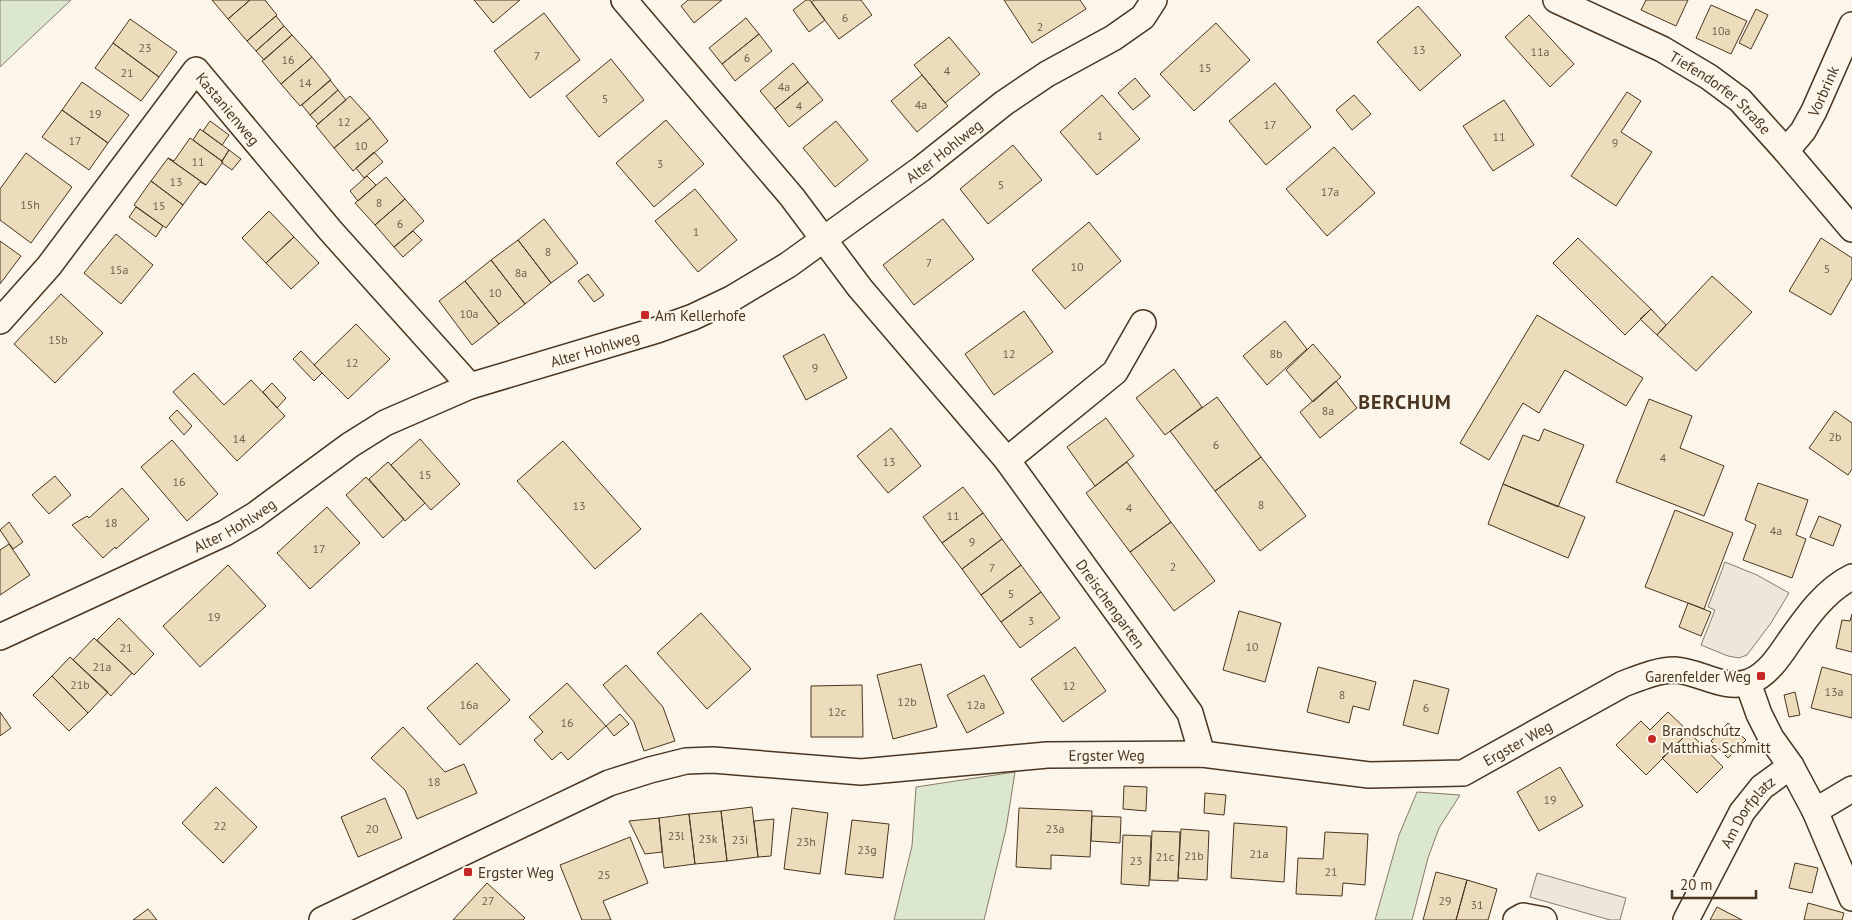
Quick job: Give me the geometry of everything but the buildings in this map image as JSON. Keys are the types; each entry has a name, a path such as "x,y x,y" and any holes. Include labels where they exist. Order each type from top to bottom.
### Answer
{"street":[{"path":"624,0 792,197 824,239"},
{"name":"Alter Hohlweg","path":"0,637 224,533 255,515 344,449 385,423 470,386 657,330 693,317 731,299 788,265 921,169 1004,103 1047,74 1113,38 1143,17 1154,0"},
{"name":"Tiefendorfer Straße","path":"1556,0 1662,49 1709,77 1740,100 1852,229"},
{"name":"Vorbrink","path":"1786,151 1803,131 1814,111 1852,25"},
{"name":"Kastanienweg","path":"0,321 50,266 196,70 330,230 470,386"},
{"name":"Dreischengarten","path":"824,239 860,288 1007,460 1190,713 1202,754"},
{"path":"1007,460 1114,372 1143,323"},
{"path":"1748,682 1761,676 1779,656 1819,603 1834,588 1852,577"},
{"name":"Ergster Weg","path":"322,920 610,783 686,761 729,761 862,772 1047,755 1202,754 1369,775 1463,773 1623,684 1648,674 1675,670 1729,684 1748,682"},
{"name":"Am Dorfplatz","path":"1748,682 1759,714 1771,738 1791,766 1815,811"},
{"name":"Am Dorfplatz","path":"1686,920 1742,812 1762,787 1791,766"},
{"path":"1852,789 1815,811 1852,898"},
{"path":"1516,920 1523,916 1544,920"}],"green space":[{"path":"0,0 71,0 0,67"},
{"path":"1015,772 1006,829 984,920 894,920 912,846 916,787"},
{"path":"1417,792 1460,795 1439,828 1428,858 1412,920 1375,920 1399,835"}],"shaded area":[{"path":"1725,562 1757,575 1789,593 1771,623 1747,655 1739,658 1728,656 1701,645 1715,610 1708,607"},
{"path":"1537,873 1626,898 1620,920 1610,920 1530,897"}],"place":[{"name":"Am Kellerhofe","path":"645,315"},
{"name":"Garenfelder Weg","path":"1761,676"},
{"name":"Brandschutz Matthias Schmitt","path":"1652,739"},
{"name":"Ergster Weg","path":"468,872"}],"district":[{"name":"BERCHUM","path":"1405,402"}]}
